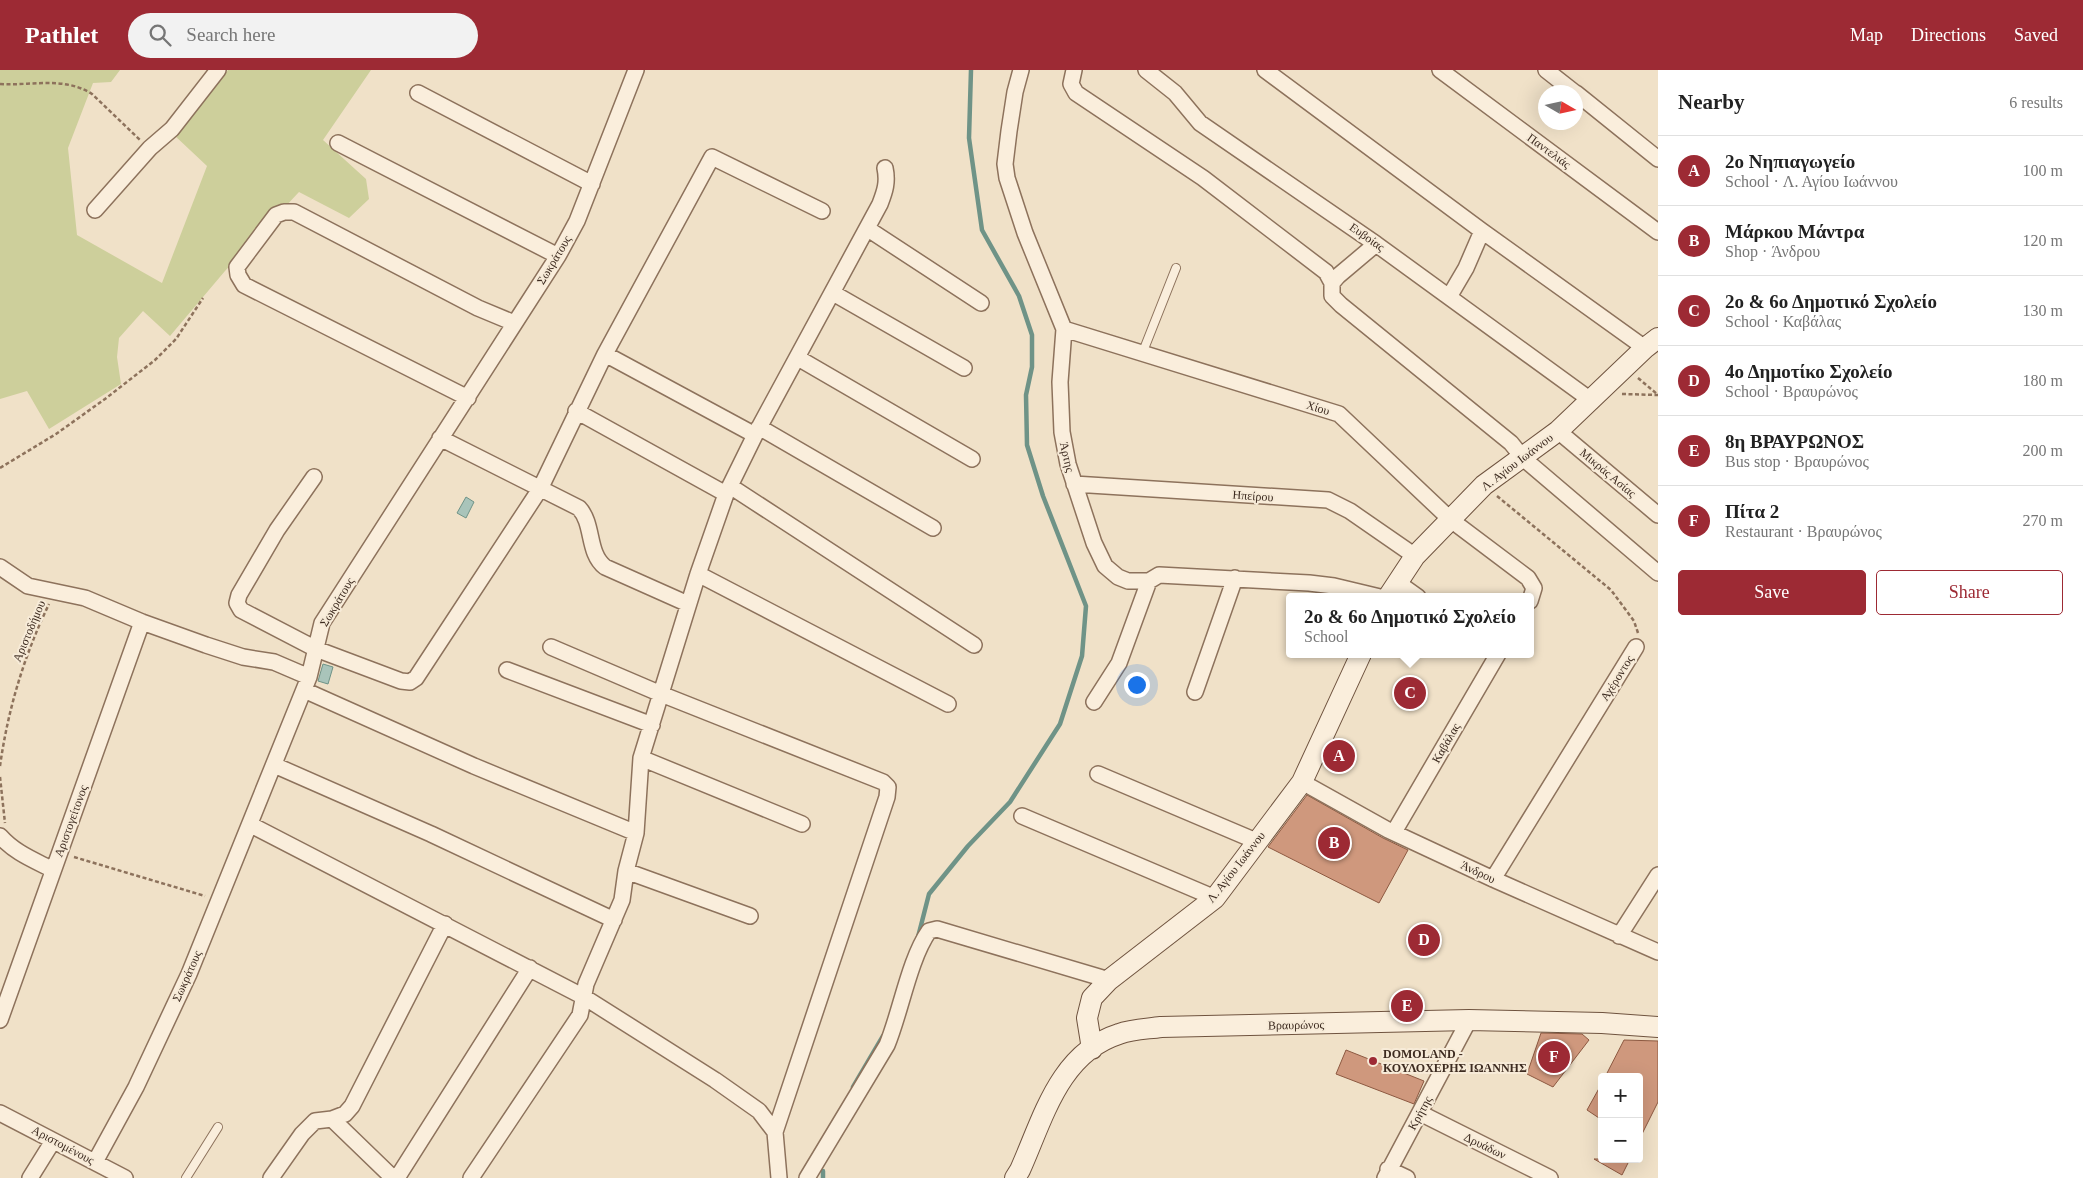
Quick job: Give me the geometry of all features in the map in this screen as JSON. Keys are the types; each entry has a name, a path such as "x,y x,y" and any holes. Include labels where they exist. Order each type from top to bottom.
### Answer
{"street":[{"path":"95,210 150,148 172,129 218,70"},
{"name":"Σωκράτους","path":"95,1162 152,1053 189,974 307,683 322,623 558,256 577,221 636,70"},
{"name":"Άρτης","path":"1021,70 1015,92 1009,131 1005,164 1007,178 1025,233 1064,329 1060,382 1062,432 1074,484 1094,543 1105,566 1118,577 1128,581 1149,581 1159,574 1334,586 1363,593"},
{"path":"1074,70 1071,84 1076,93 1203,178 1326,272 1332,284 1332,296 1341,305 1504,437 1523,458 1658,573"},
{"name":"Ευβοίας","path":"1146,70 1175,92 1200,123 1595,397"},
{"path":"1265,70 1482,231 1652,343"},
{"name":"Παντελιάς","path":"1440,70 1658,232"},
{"path":"1546,70 1565,85"},
{"path":"418,93 592,184"},
{"path":"1583,99 1658,159"},
{"path":"338,143 558,256"},
{"path":"314,476 278,530 239,595 237,603 241,610 316,648 401,681 410,682 416,678 540,489 605,354 712,157 822,211"},
{"path":"471,1178 580,1015 586,984 622,900 626,871 636,832 641,758 688,604 728,490 757,431 868,229 886,191 887,179 885,168"},
{"path":"468,398 244,285 238,276 237,267 276,215 284,212 294,212 478,308 514,323"},
{"path":"868,229 981,303"},
{"path":"1449,297 1466,268 1482,231"},
{"path":"1332,284 1376,244"},
{"path":"833,293 964,368"},
{"name":"Χίου","path":"1064,329 1339,414 1451,520 1528,578 1534,588 1533,593"},
{"name":"Λ. Αγίου Ιωάννου","path":"1392,590 1415,556 1484,485 1558,432 1652,343"},
{"path":"605,354 757,431 933,528"},
{"path":"798,358 972,459"},
{"path":"576,411 728,490 974,645"},
{"name":"Μικράς Ασίας","path":"1558,432 1658,515"},
{"path":"440,438 579,508 585,515 598,561 605,567 688,604"},
{"name":"Ηπείρου","path":"1074,484 1328,500 1350,511 1415,556"},
{"path":"0,568 28,586 85,598 142,622 243,657 274,662 307,683 474,766 636,832"},
{"path":"698,574 948,704"},
{"path":"1195,692 1235,578"},
{"path":"1094,702 1119,663 1149,581"},
{"name":"Αριστογείτονος","path":"0,1020 142,622"},
{"path":"551,647 661,694 883,782 888,787 887,797 775,1132 779,1178"},
{"name":"Αχέροντος","path":"1493,879 1636,648"},
{"name":"Λ. Αγίου Ιωάννου","path":"1092,1048 1088,1025 1088,1011 1092,998 1109,980 1215,898 1302,782 1359,658"},
{"name":"Καβάλας","path":"1394,832 1494,658"},
{"path":"507,670 652,725"},
{"path":"641,758 802,824"},
{"path":"274,765 431,834 614,920"},
{"path":"1098,774 1256,841"},
{"name":"Άνδρου","path":"1302,782 1394,832 1493,879 1658,952"},
{"path":"1022,816 1215,898"},
{"path":"251,825 584,997 722,1085 759,1111 775,1132"},
{"path":"4,841 20,853 53,870"},
{"path":"626,871 750,916"},
{"path":"1619,936 1658,875"},
{"path":"271,1178 302,1134 315,1121 332,1119 345,1114 352,1106 445,924"},
{"path":"807,1178 887,1045 928,930 936,929 1109,980"},
{"path":"332,1119 395,1178 530,968"},
{"name":"Βραυρώνος","path":"1015,1178 1055,1092 1073,1063 1101,1042 1120,1033 1161,1027 1469,1020 1542,1021 1658,1027"},
{"name":"Κρήτης","path":"1386,1174 1469,1020"},
{"name":"Αριστομένους","path":"0,1113 125,1178"},
{"name":"Δρυάδων","path":"1420,1113 1550,1178"},
{"path":"30,1178 53,1141"},
{"path":"1386,1174 1406,1178"}],"lane":[{"path":"1142,354 1176,268"},
{"path":"186,1178 218,1127"}],"path":[{"path":"0,84 20,85 53,82 84,88 150,148"},
{"path":"0,468 56,434 155,360 176,339 203,298"},
{"path":"1626,368 1658,395"},
{"path":"1595,397 1658,395"},
{"name":"Αχέροντος","path":"1484,485 1611,590 1636,626 1639,640 1636,648"},
{"name":"Αριστοδήμου","path":"0,766 5,733 17,684 36,630 55,592"},
{"path":"0,777 4,841"},
{"path":"60,853 219,901"}],"green space":[{"path":"0,70 120,70 111,82 93,83 68,148 77,235 162,283 207,166 174,135 228,70 371,70 323,140 366,179 369,199 349,218 299,192 225,271 170,336 143,311 119,338 117,357 121,384 49,429 27,391 0,399"}],"water":[{"path":"466,497 474,502 466,518 457,513"},
{"path":"323,664 333,667 328,684 318,681"}],"building":[{"path":"1307,795 1408,850 1379,903 1268,847"},
{"path":"1541,1033 1582,1034 1589,1040 1553,1087 1527,1074"},
{"path":"1624,1040 1658,1041 1658,1102 1643,1132 1643,1073 1607,1073"},
{"path":"1346,1050 1424,1081 1414,1104 1336,1074"},
{"path":"1598,1090 1598,1117 1587,1110"},
{"path":"1601,1163 1628,1163 1622,1175"}],"waterway":[{"path":"918,937 929,894 968,846 1010,802 1060,724 1082,656 1086,606 1043,496 1027,445 1026,395 1032,367 1032,335 1019,296 982,230 969,138 971,70"},
{"path":"853,1087 883,1036"},
{"path":"823,1171 823,1178"}],"place":[{"name":"2ο & 6ο Δημοτικό Σχολείο","path":"1410,693"},
{"name":"2ο Νηπιαγωγείο","path":"1339,756"},
{"name":"Μάρκου Μάντρα","path":"1334,843"},
{"name":"4ο Δημοτίκο Σχολείο","path":"1424,940"},
{"name":"8η ΒΡΑΥΡΩΝΟΣ","path":"1407,1006"},
{"name":"Πίτα 2","path":"1554,1057"},
{"name":"DOMOLAND - ΚΟΥΛΟΧΕΡΗΣ ΙΩΑΝΝΗΣ","path":"1373,1061"}]}
